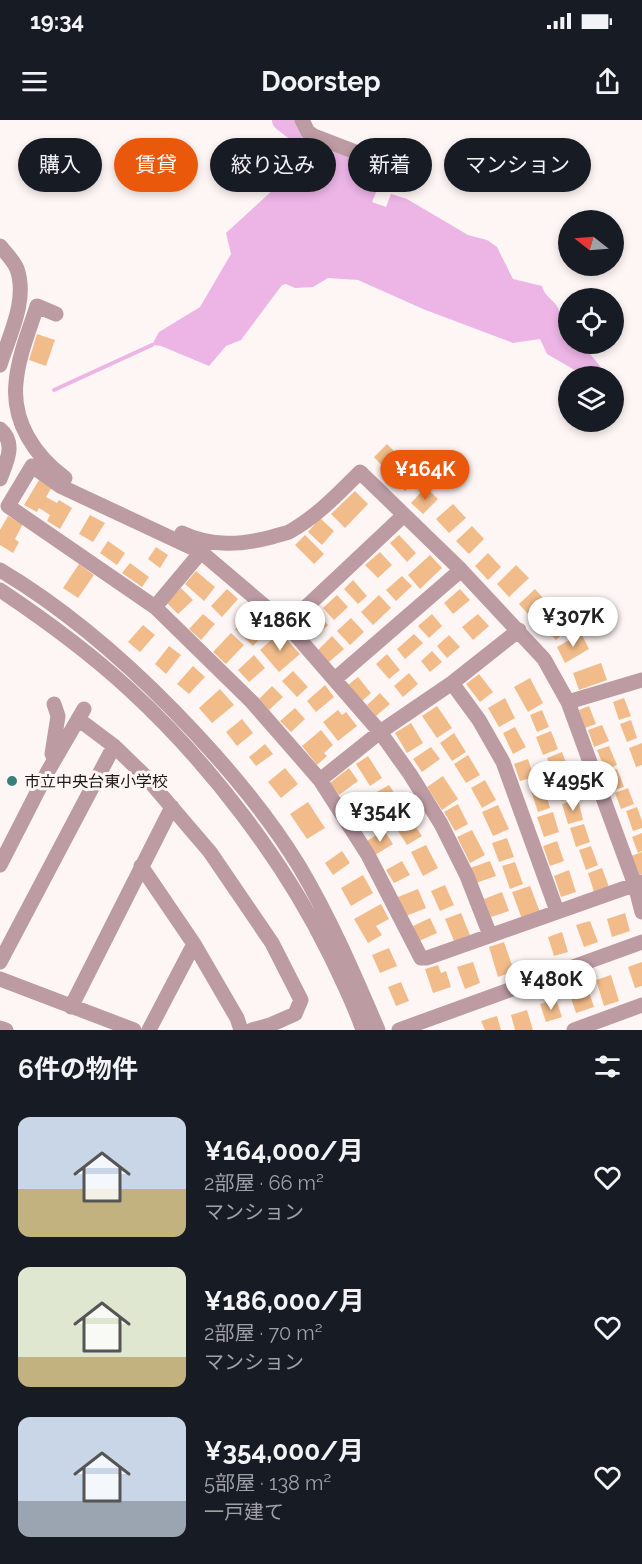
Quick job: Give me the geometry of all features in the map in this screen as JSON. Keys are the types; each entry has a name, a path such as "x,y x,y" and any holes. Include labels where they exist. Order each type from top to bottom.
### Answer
{"street":[{"path":"302,120 308,132 314,136 348,149"},
{"path":"0,246 17,266 20,282 20,302 0,365"},
{"path":"56,314 37,306 16,384 17,408 25,434 39,455 66,479 194,539 220,544 248,543 288,533 315,514 360,472 461,570 544,659 568,702 638,884 642,912"},
{"path":"0,429 9,441 10,451 0,479"},
{"path":"490,935 467,876 441,825 410,774 380,732 287,625 201,552 60,486 32,466 8,506 155,607 252,702 320,780 368,855 421,958 490,935 638,884"},
{"path":"287,625 404,516"},
{"path":"155,607 201,552"},
{"path":"0,570 85,629 138,674 206,743 242,786 298,864 327,916 378,1030"},
{"path":"335,679 461,570"},
{"path":"0,590 83,649 131,690 195,757 259,836 312,920 356,1009 363,1030"},
{"path":"320,780 380,732 452,683 519,630"},
{"path":"568,702 642,680"},
{"path":"452,683 503,762 558,911"},
{"path":"48,771 58,716 54,704"},
{"path":"0,865 48,771 81,714 145,776 210,852 272,943 301,1000 295,1014 252,1030"},
{"path":"0,962 114,746"},
{"path":"71,1007 172,807"},
{"path":"141,866 194,944 237,1018 241,1030"},
{"path":"399,1030 642,942"},
{"path":"149,1030 194,944"},
{"path":"0,979 134,1030"},
{"path":"574,1030 642,1005"},
{"path":"0,1028 6,1030"}],"shaded area":[{"path":"336,150 348,155 348,192 376,192 372,202 386,207 391,194 407,199 468,235 487,240 497,247 513,279 542,286 557,306 558,354 590,354 600,366 568,366 547,354 540,339 513,343 423,309 358,280 328,278 313,287 295,288 286,284 282,285 241,340 226,346 209,366 161,346 152,345 159,332 200,307 231,254 226,233 271,192 336,192"}],"building":[{"path":"37,334 55,340 46,366 29,360"},
{"path":"387,444 400,457 386,470 374,457"},
{"path":"407,464 419,476 405,491 393,479"},
{"path":"39,480 52,487 46,497 57,503 59,500 72,508 60,529 47,521 50,515 39,508 37,512 24,505"},
{"path":"426,487 438,499 423,514 411,503"},
{"path":"355,491 368,504 345,528 331,514"},
{"path":"453,504 466,518 449,533 436,519"},
{"path":"90,515 105,523 93,542 79,534"},
{"path":"8,516 23,524 15,539 19,542 13,553 0,545 0,530"},
{"path":"320,518 334,531 322,545 308,532"},
{"path":"472,526 484,539 469,554 456,541"},
{"path":"305,535 324,554 314,564 295,545"},
{"path":"399,535 416,553 407,562 390,543"},
{"path":"108,541 125,553 117,565 100,553"},
{"path":"156,547 168,555 160,568 148,559"},
{"path":"380,552 392,565 378,578 365,565"},
{"path":"488,553 501,567 488,580 475,566"},
{"path":"430,555 442,568 420,589 408,575"},
{"path":"130,563 149,577 142,587 122,573"},
{"path":"79,564 94,575 78,598 63,588"},
{"path":"516,565 529,578 509,597 497,584"},
{"path":"196,571 215,587 204,601 185,584"},
{"path":"402,576 412,586 396,601 386,590"},
{"path":"353,580 367,596 358,604 344,589"},
{"path":"181,588 193,600 178,614 167,603"},
{"path":"227,589 238,599 222,617 211,606"},
{"path":"460,589 470,600 453,614 444,603"},
{"path":"535,589 550,606 534,621 519,604"},
{"path":"337,595 348,607 334,620 323,608"},
{"path":"379,595 391,608 373,625 361,612"},
{"path":"315,611 328,625 313,639 300,625"},
{"path":"553,612 568,629 556,640 540,623"},
{"path":"203,614 215,624 201,640 189,629"},
{"path":"432,614 442,626 429,638 418,626"},
{"path":"478,614 489,626 473,640 462,627"},
{"path":"351,618 364,632 350,645 337,631"},
{"path":"244,620 262,636 253,646 235,629"},
{"path":"143,625 155,635 140,652 128,642"},
{"path":"280,632 300,654 279,672 260,650"},
{"path":"231,633 244,645 226,664 213,652"},
{"path":"581,633 589,649 565,663 557,647"},
{"path":"414,634 423,643 405,659 397,649"},
{"path":"449,635 460,647 447,658 437,646"},
{"path":"332,636 344,649 329,662 318,650"},
{"path":"169,646 181,655 166,674 155,664"},
{"path":"432,651 442,662 430,672 421,661"},
{"path":"387,654 400,670 389,679 376,664"},
{"path":"254,655 265,668 249,682 238,670"},
{"path":"601,663 607,680 579,690 573,673"},
{"path":"193,666 205,677 189,694 177,684"},
{"path":"293,671 308,687 297,697 282,681"},
{"path":"409,673 418,684 403,697 394,686"},
{"path":"479,674 493,692 480,702 466,684"},
{"path":"358,677 371,693 362,701 348,685"},
{"path":"530,678 543,703 528,712 514,687"},
{"path":"325,685 334,697 316,712 307,701"},
{"path":"272,686 283,697 269,710 259,699"},
{"path":"220,689 234,705 212,723 199,708"},
{"path":"380,693 390,704 376,716 367,705"},
{"path":"505,698 515,718 499,727 488,708"},
{"path":"624,698 631,716 619,720 613,702"},
{"path":"437,706 452,728 437,738 422,716"},
{"path":"589,706 596,724 585,728 579,710"},
{"path":"295,708 305,719 291,732 280,721"},
{"path":"338,710 342,715 346,712 357,726 338,741 323,722"},
{"path":"542,710 549,727 537,732 530,715"},
{"path":"242,719 253,733 237,746 226,732"},
{"path":"631,720 637,738 627,742 620,724"},
{"path":"411,723 423,743 407,753 395,733"},
{"path":"602,725 609,741 594,747 588,730"},
{"path":"515,727 526,747 513,754 503,733"},
{"path":"321,730 333,745 324,753 327,756 317,765 302,746"},
{"path":"551,731 558,749 543,755 536,737"},
{"path":"454,733 466,752 452,761 440,743"},
{"path":"642,743 642,765 636,767 629,748"},
{"path":"265,744 273,754 256,766 249,757"},
{"path":"609,746 617,765 605,770 597,750"},
{"path":"431,747 440,759 422,772 413,759"},
{"path":"562,752 569,770 554,776 547,758"},
{"path":"468,755 480,775 466,783 454,764"},
{"path":"368,756 382,778 370,786 356,764"},
{"path":"528,759 534,777 520,781 514,764"},
{"path":"285,768 298,784 281,798 268,782"},
{"path":"349,768 358,781 339,795 330,783"},
{"path":"617,769 624,787 614,790 607,772"},
{"path":"443,776 458,799 442,810 427,787"},
{"path":"569,777 575,796 561,801 555,782"},
{"path":"485,780 496,800 482,808 471,788"},
{"path":"389,785 405,809 391,818 375,793"},
{"path":"544,787 550,808 538,812 531,791"},
{"path":"628,788 634,804 621,809 615,793"},
{"path":"369,797 380,813 362,826 351,810"},
{"path":"578,799 583,820 568,824 562,804"},
{"path":"308,802 325,828 307,839 290,814"},
{"path":"458,804 468,824 455,831 444,812"},
{"path":"498,805 509,829 493,836 482,812"},
{"path":"637,807 642,828 633,831 626,811"},
{"path":"553,812 559,832 544,837 537,817"},
{"path":"407,814 422,836 407,845 393,823"},
{"path":"584,824 590,842 576,847 570,828"},
{"path":"384,830 393,844 375,855 367,841"},
{"path":"472,830 485,855 470,863 457,837"},
{"path":"642,833 642,851 638,853 632,837"},
{"path":"507,838 514,857 499,862 492,843"},
{"path":"557,841 564,861 550,866 543,846"},
{"path":"426,845 438,868 423,876 411,852"},
{"path":"591,846 598,865 586,870 579,850"},
{"path":"342,851 350,863 333,875 325,863"},
{"path":"642,852 642,874 639,875 631,856"},
{"path":"402,861 410,875 394,883 386,870"},
{"path":"490,861 496,876 476,883 470,868"},
{"path":"515,862 523,884 510,889 502,866"},
{"path":"602,868 609,887 594,892 588,873"},
{"path":"569,870 576,892 561,897 554,876"},
{"path":"363,875 373,893 351,906 341,888"},
{"path":"445,885 454,905 440,911 431,891"},
{"path":"530,886 540,912 522,919 512,892"},
{"path":"418,889 426,908 406,916 398,897"},
{"path":"502,892 509,911 491,917 484,899"},
{"path":"381,904 389,919 376,926 382,935 368,943 354,919"},
{"path":"461,913 470,935 454,941 445,919"},
{"path":"625,913 630,931 612,937 607,919"},
{"path":"430,918 437,933 419,941 413,926"},
{"path":"590,921 598,942 584,947 576,925"},
{"path":"562,932 568,952 554,956 548,937"},
{"path":"504,942 514,971 498,977 489,947"},
{"path":"389,948 397,966 380,973 372,955"},
{"path":"473,962 480,983 465,989 457,967"},
{"path":"642,962 642,986 635,988 628,967"},
{"path":"438,965 441,973 446,971 451,987 433,993 425,969"},
{"path":"611,975 619,1001 604,1006 596,980"},
{"path":"401,982 409,1001 396,1006 388,987"},
{"path":"587,986 594,1007 576,1013 569,992"},
{"path":"556,999 562,1017 546,1022 540,1004"},
{"path":"527,1010 533,1030 515,1030 511,1015"},
{"path":"497,1016 501,1030 485,1030 481,1021"}],"waterway":[{"path":"283,120 306,138"},
{"path":"54,390 152,345"}],"place":[{"name":"市立中央台東小学校","path":"12,781"}]}
